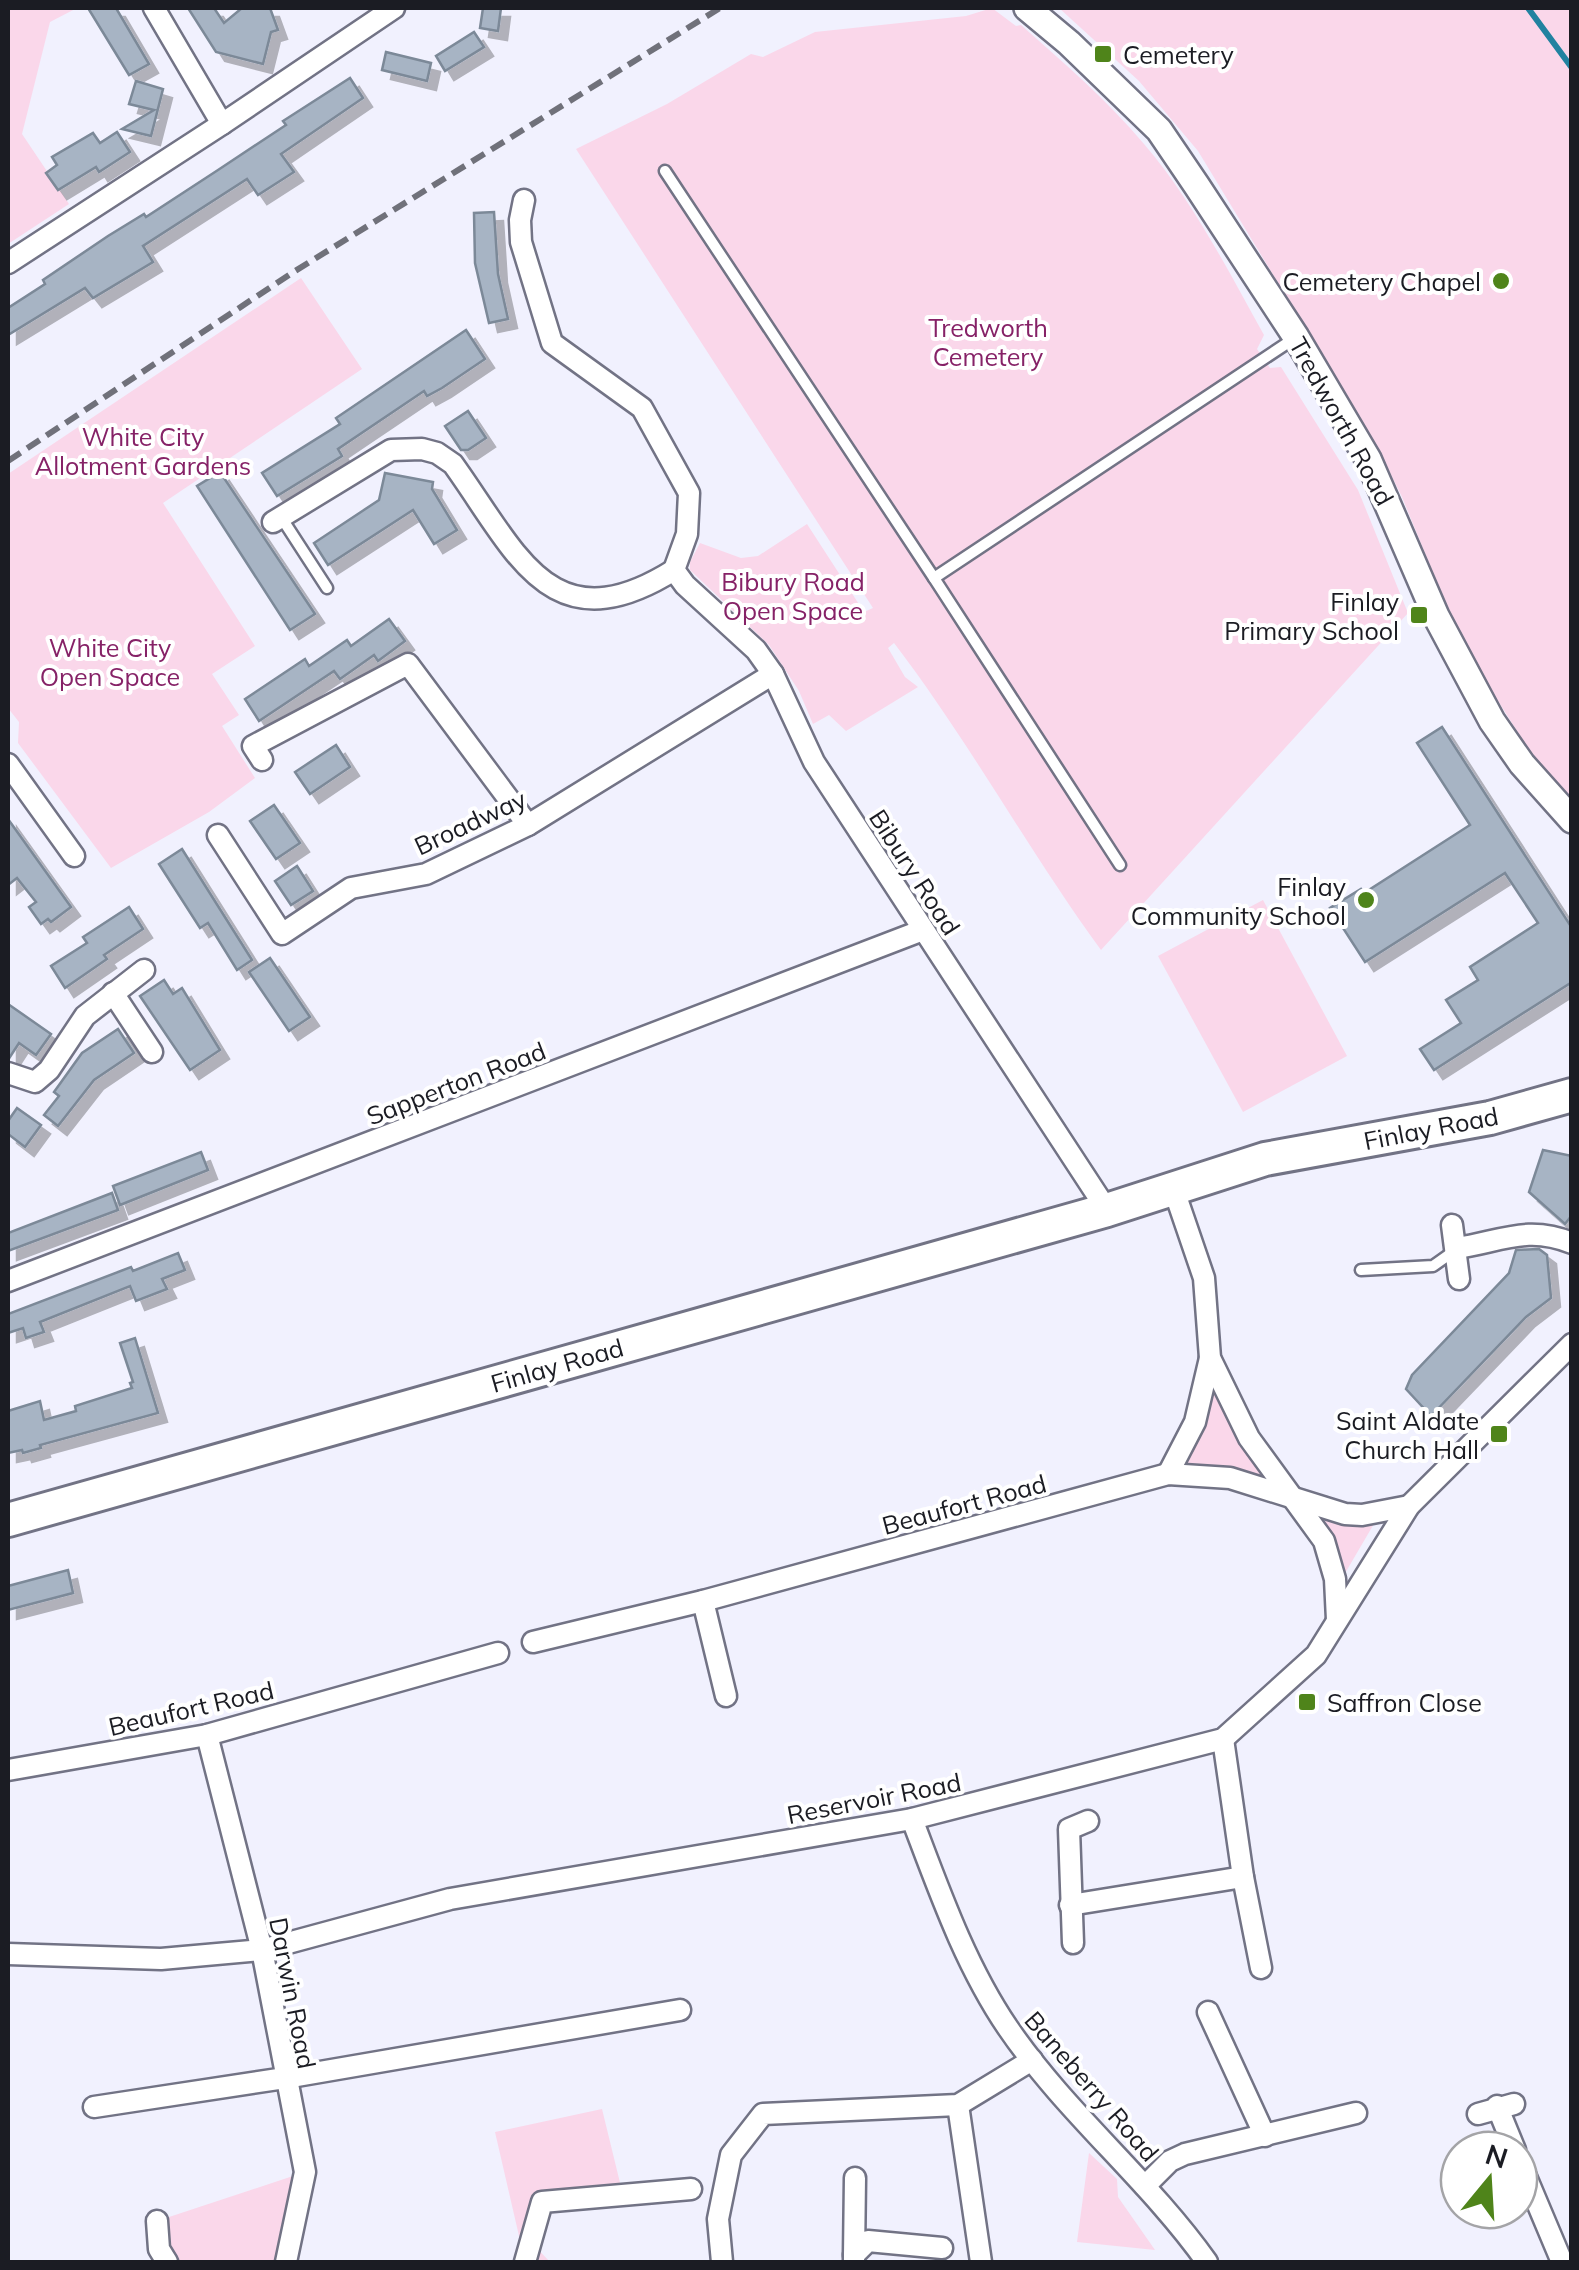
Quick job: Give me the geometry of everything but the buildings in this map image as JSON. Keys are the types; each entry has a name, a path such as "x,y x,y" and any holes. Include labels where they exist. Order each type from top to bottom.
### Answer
{"highway":[{"name":"Finlay Road","path":"1289,1156 1490,1118 1572,1095"},
{"path":"1107,1210 1265,1159 1289,1156"},
{"path":"1107,1210 1177,1199 1270,1170 1289,1156"},
{"name":"Finlay Road","path":"8,1520 1107,1210"}],"street":[{"path":"154,8 222,124"},
{"path":"8,263 394,8"},
{"name":"Tredworth Road","path":"1028,8 1070,43 1158,130 1296,337 1368,459 1436,616 1492,721 1522,764 1572,820"},
{"path":"276,519 391,450 422,449 453,464 542,582 564,596 592,602 619,598 674,570 687,534 689,493 642,408 552,343 521,242 524,200"},
{"name":"Bibury Road","path":"674,570 756,650 773,674 814,762 1107,1210"},
{"path":"262,760 253,746 408,664 528,825"},
{"name":"Broadway","path":"218,835 282,934 351,888 426,874 528,825 773,674"},
{"path":"8,764 74,856"},
{"name":"Sapperton Road","path":"8,1281 923,930"},
{"path":"8,1073 35,1082 50,1070 84,1016 144,970"},
{"path":"114,993 152,1052"},
{"path":"1168,1474 1195,1422 1210,1358 1204,1278 1177,1199"},
{"path":"1452,1225 1459,1279"},
{"path":"1457,1248 1497,1242 1522,1233 1543,1232 1572,1242"},
{"name":"Reservoir Road","path":"8,1954 161,1959 262,1950 450,1900 912,1819 1224,1739 1306,1666 1410,1506 1572,1344"},
{"path":"1210,1358 1249,1438 1327,1548 1338,1595 1337,1622"},
{"name":"Beaufort Road","path":"533,1642 703,1601 1168,1474 1230,1478 1345,1514 1410,1506"},
{"path":"703,1601 726,1696"},
{"name":"Beaufort Road","path":"8,1770 207,1735 498,1653"},
{"name":"Darwin Road","path":"207,1735 262,1950 305,2172 286,2262"},
{"path":"1224,1739 1242,1877 1261,1968"},
{"name":"Baneberry Road","path":"912,1819 954,1927 1006,2026 1207,2262"},
{"path":"1073,1944 1069,1829 1088,1821"},
{"path":"1070,1905 1242,1877"},
{"path":"94,2107 680,2010"},
{"path":"1208,2012 1265,2136"},
{"path":"722,2262 718,2220 732,2155 763,2114 958,2105 1032,2060"},
{"path":"958,2105 981,2262"},
{"path":"1496,2108 1506,2130"},
{"path":"1145,2186 1170,2160 1185,2154 1356,2113"},
{"path":"854,2259 855,2178"},
{"path":"526,2262 542,2202 691,2189"},
{"path":"1539,2213 1557,2261"},
{"path":"156,2221 158,2249 167,2262"},
{"path":"854,2259 868,2241 942,2248"}],"lane":[{"path":"665,171 1120,865"},
{"path":"934,578 1296,337"},
{"path":"276,519 327,588"},
{"path":"1361,1270 1433,1266 1457,1248"}],"green space":[{"path":"8,8 77,8 50,22 22,134 69,204 8,244"},
{"name":"Tredworth Cemetery","path":"992,8 1016,26 1021,25 1100,97 1178,188 1264,335 1257,349 1270,368 1281,367 1358,490 1408,613 1101,950 894,643 888,648 905,677 918,687 846,731 829,715 813,724 799,691 769,645 690,570 700,543 741,558 758,556 807,524 864,612 873,608 576,149 667,104 751,54 763,57 815,32 966,16"},
{"path":"1059,8 1571,8 1571,798 1532,755 1488,685 1444,600 1402,497 1374,441 1198,151 1139,81"},
{"path":"301,278 362,369 163,503 255,646 212,674 239,715 222,726 255,778 209,812 111,868 18,743 19,722 8,708 8,474"},
{"path":"1263,900 1347,1056 1243,1112 1158,956"},
{"path":"1214,1394 1265,1476 1262,1478 1187,1465"},
{"path":"1323,1522 1375,1522 1344,1575 1337,1548"},
{"path":"602,2109 623,2195 542,2202 531,2242 550,2262 525,2262 495,2132"},
{"path":"1089,2153 1117,2179 1118,2197 1155,2250 1077,2242"},
{"path":"305,2172 286,2262 167,2262 157,2221"}],"waterway":[{"path":"1528,8 1572,68"}],"railway":[{"path":"8,461 295,271 720,8"}],"place":[{"name":"Cemetery","path":"1103,54"},
{"name":"Cemetery Chapel","path":"1501,281"},
{"name":"Finlay Primary School","path":"1419,615"},
{"name":"Finlay Community School","path":"1366,900"},
{"name":"Saint Aldate Church Hall","path":"1499,1434"},
{"name":"Saffron Close","path":"1307,1702"}],"park label":[{"name":"White City Allotment Gardens","path":"143,450"},
{"name":"Bibury Road Open Space","path":"793,596"},
{"name":"White City Open Space","path":"110,662"}]}
